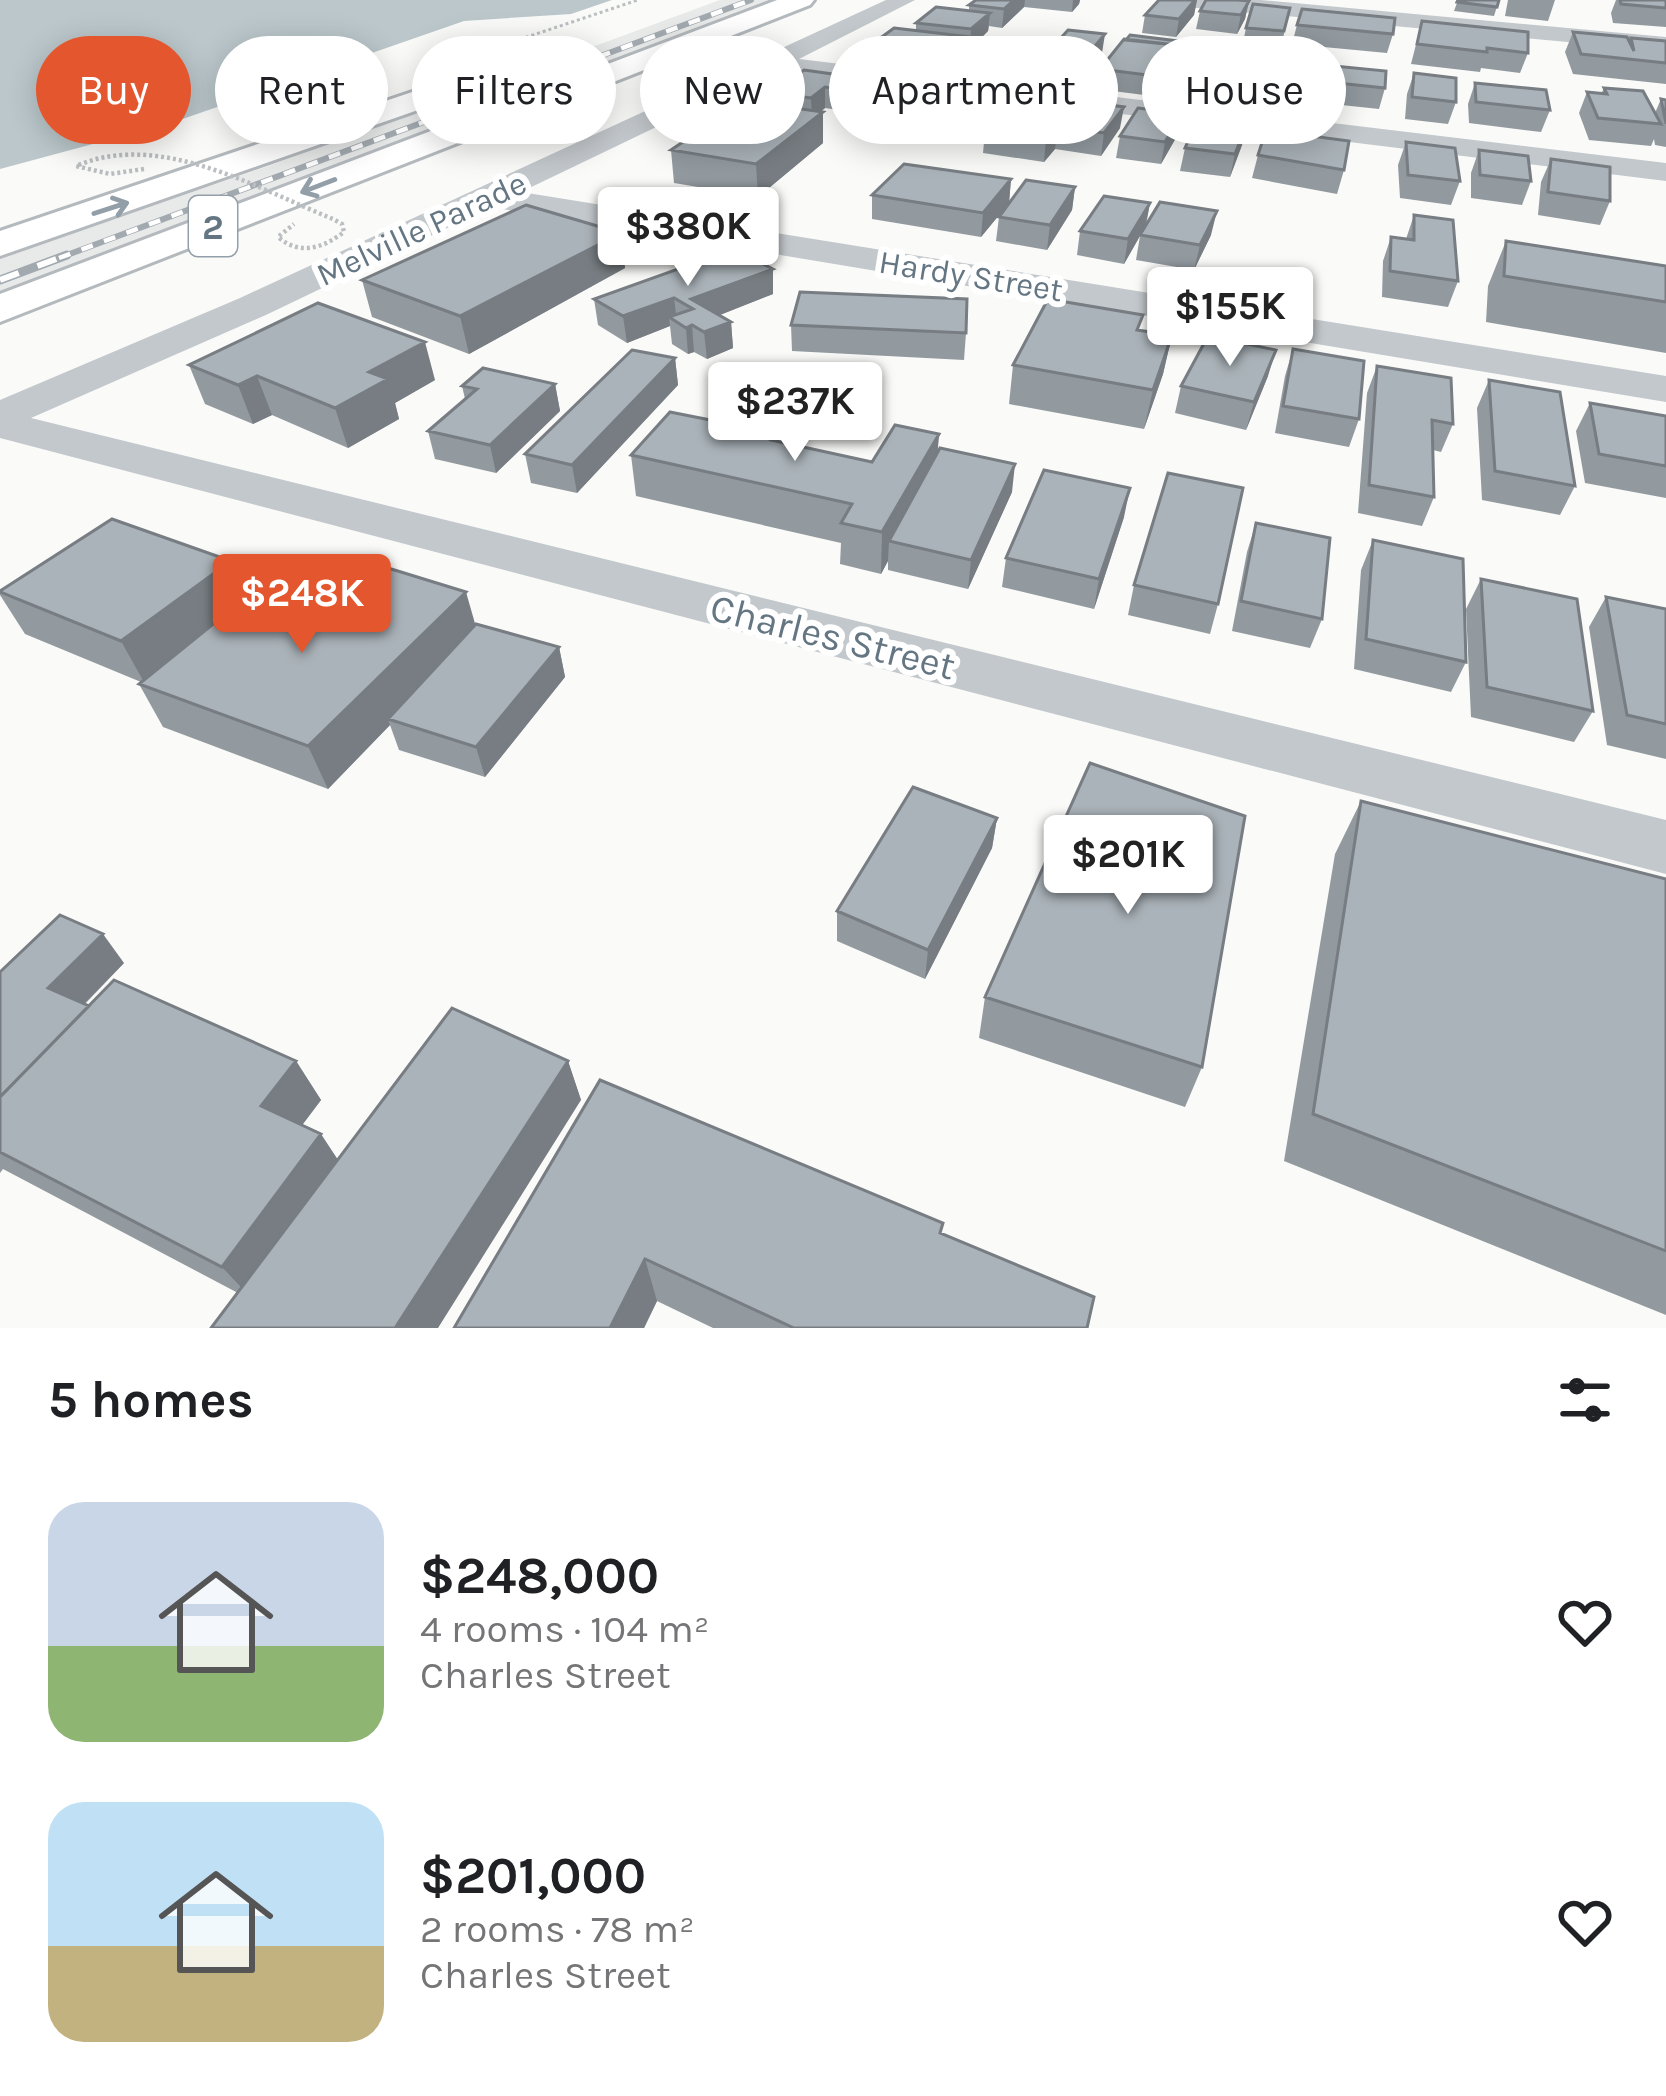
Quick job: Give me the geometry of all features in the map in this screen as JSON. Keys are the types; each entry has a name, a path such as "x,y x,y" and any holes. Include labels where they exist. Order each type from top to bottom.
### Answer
{"highway":[{"name":"2","path":"0,309 801,0"},
{"name":"2","path":"0,244 412,100"}],"street":[{"name":"Melville Parade","path":"805,47 904,0"},
{"path":"1187,0 1666,44"},
{"path":"805,68 1666,172"},
{"name":"Melville Parade","path":"0,420 640,125"},
{"name":"Hardy Street","path":"490,196 1666,389"},
{"name":"Charles Street","path":"0,420 1666,847"}],"path":[{"path":"144,169 94,173 76,166 122,152 169,158 333,219 344,232 322,246 298,249 286,246 278,237 294,224"}],"shaded area":[{"path":"0,0 612,0 571,14 464,21 388,47 388,36 215,36 215,108 191,116 191,36 36,36 36,144 93,144 0,169"},
{"path":"720,0 768,0 673,36 640,36 640,49 616,58 616,38"},
{"path":"412,113 412,135 0,292 0,257 329,144 388,144 388,122"}],"building":[{"path":"976,0 1014,0 1004,9 969,5"},
{"path":"1159,0 1195,0 1179,19 1145,15"},
{"path":"1206,0 1249,1 1241,15 1200,11"},
{"path":"1458,0 1499,0 1497,7"},
{"path":"1620,0 1666,0 1666,8 1621,4"},
{"path":"1253,4 1290,8 1284,31 1246,28"},
{"path":"936,7 990,13 971,29 916,23"},
{"path":"1302,9 1395,18 1393,34 1297,25"},
{"path":"1422,21 1528,32 1528,53 1417,44"},
{"path":"894,28 963,36 883,36"},
{"path":"1068,30 1105,34 1103,36 1063,36"},
{"path":"1573,32 1627,37 1634,51 1631,38 1666,41 1666,63 1581,54"},
{"path":"1124,39 1142,41 1142,74 1118,71 1118,46"},
{"path":"1346,67 1386,71 1385,88 1346,84"},
{"path":"805,70 829,73 829,88 805,97"},
{"path":"1414,73 1456,78 1456,102 1412,97"},
{"path":"1475,83 1546,90 1550,110 1476,102"},
{"path":"1604,88 1643,91 1661,124 1598,118 1587,92 1607,94"},
{"path":"1138,108 1142,109 1142,139 1120,136"},
{"path":"805,109 823,112 805,126"},
{"path":"1349,141 1344,170 1258,155 1262,144"},
{"path":"1406,142 1455,148 1460,181 1408,175"},
{"path":"680,144 782,144 756,164 671,150"},
{"path":"1187,144 1239,144 1235,154 1185,148"},
{"path":"1479,150 1528,156 1531,181 1480,175"},
{"path":"1551,159 1610,167 1610,201 1548,192"},
{"path":"904,164 1011,179 983,213 872,195"},
{"path":"1026,180 1075,187 1050,225 999,217"},
{"path":"1104,196 1150,203 1128,239 1080,231"},
{"path":"1160,202 1217,211 1200,245 1140,235"},
{"path":"526,205 621,233 460,316 362,280"},
{"path":"1414,215 1453,220 1458,281 1390,271 1391,237 1414,240"},
{"path":"1506,241 1666,266 1666,302 1504,276"},
{"path":"734,249 773,269 691,299 731,322 704,332 669,317 693,309 674,298 623,316 594,299"},
{"path":"800,292 967,299 966,333 791,325"},
{"path":"1048,299 1143,315 1137,330 1172,335 1153,390 1013,365"},
{"path":"318,303 425,342 369,372 388,379 335,408 257,376 238,385 189,365"},
{"path":"1208,336 1276,350 1254,402 1181,386"},
{"path":"1293,349 1364,361 1359,419 1283,406"},
{"path":"632,350 675,358 572,465 525,454"},
{"path":"1377,366 1451,378 1453,424 1432,420 1434,497 1369,485"},
{"path":"483,368 555,384 490,445 428,431 477,389 462,386"},
{"path":"1489,380 1560,392 1575,486 1495,471"},
{"path":"1590,403 1666,416 1666,466 1599,454"},
{"path":"670,412 776,433 771,440 872,462 895,425 939,434 882,532 841,523 852,504 631,455"},
{"path":"940,448 1015,464 971,560 889,541"},
{"path":"1044,470 1130,488 1099,579 1006,558"},
{"path":"1168,473 1243,488 1218,604 1134,585"},
{"path":"112,519 231,561 121,641 0,592 0,591"},
{"path":"1256,523 1330,538 1322,619 1241,601"},
{"path":"1373,540 1463,559 1466,662 1366,639"},
{"path":"388,568 466,592 308,746 139,684 249,595 328,620"},
{"path":"1481,579 1577,599 1593,711 1487,687"},
{"path":"1606,597 1666,609 1666,724 1627,715"},
{"path":"476,624 559,647 476,747 388,719"},
{"path":"1090,763 1245,816 1202,1067 985,997"},
{"path":"913,787 997,818 928,950 837,911"},
{"path":"1361,801 1666,879 1666,1251 1313,1114"},
{"path":"60,915 103,934 48,988 89,1006 0,1097 0,972"},
{"path":"114,980 296,1061 261,1106 321,1134 222,1267 0,1152 0,1097"},
{"path":"452,1008 568,1061 395,1328 211,1328"},
{"path":"600,1080 943,1223 940,1233 1094,1297 1087,1328 794,1328 645,1259 610,1328 454,1328"}],"railway":[{"path":"59,258 751,0"},
{"path":"0,280 67,255"}]}
